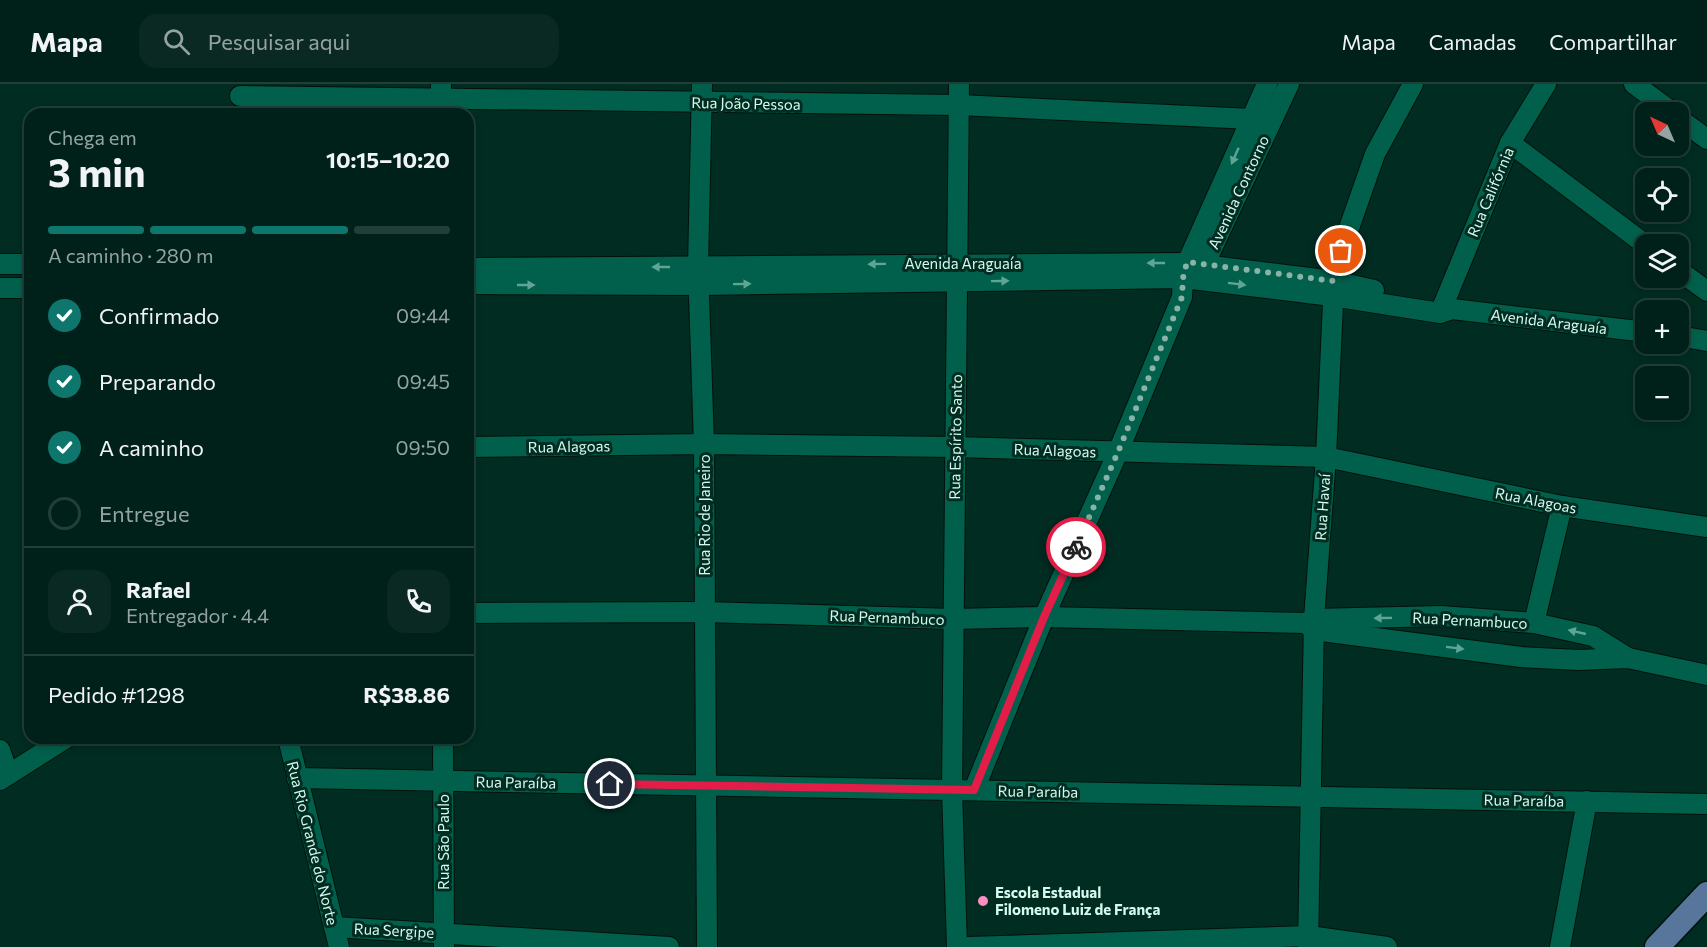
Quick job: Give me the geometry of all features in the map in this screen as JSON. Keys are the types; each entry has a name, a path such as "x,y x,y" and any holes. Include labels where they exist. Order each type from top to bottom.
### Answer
{"main road":[{"path":"1657,947 1707,894"}],"street":[{"name":"Rua Espírito Santo","path":"957,947 952,790 959,84"},
{"name":"Avenida Contorno","path":"1261,121 1268,84"},
{"name":"Avenida Contorno","path":"974,790 1044,617 1118,452 1191,276 1261,121 1289,84"},
{"name":"Rua Havaí","path":"1308,942 1312,796 1311,624 1326,457 1333,289 1341,251 1375,154 1413,84"},
{"name":"Rua Califórnia","path":"1445,308 1510,143 1546,84"},
{"path":"1634,84 1658,102"},
{"name":"Rua João Pessoa","path":"239,98 441,99 702,93 1261,121"},
{"name":"Rua Rio de Janeiro","path":"702,93 699,276 704,444 707,947"},
{"path":"1689,125 1706,136"},
{"path":"1510,143 1635,237"},
{"path":"0,264 24,264"},
{"name":"Avenida Araguaía","path":"474,268 699,276"},
{"name":"Avenida Araguaía","path":"474,284 699,276 957,272 1191,276 1333,289 1445,308 1635,331"},
{"path":"1689,278 1707,291"},
{"path":"0,288 24,288"},
{"path":"1689,337 1706,338"},
{"name":"Rua Alagoas","path":"474,447 704,444 955,447 1326,457 1562,506 1707,527"},
{"path":"1534,622 1562,506"},
{"name":"Rua Pernambuco","path":"474,614 705,612 954,619 1044,617 1311,624 1441,616 1534,622 1593,636 1628,658"},
{"name":"Rua Pernambuco","path":"1311,624 1521,657 1578,660 1628,658 1707,675"},
{"path":"0,750 4,777 56,744"},
{"name":"Rua Rio Grande do Norte","path":"289,744 339,947"},
{"name":"Rua São Paulo","path":"443,744 444,940"},
{"name":"Rua Paraíba","path":"297,778 1707,804"},
{"path":"1560,947 1587,801"},
{"name":"Rua Sergipe","path":"334,927 444,940 669,947"},
{"path":"968,947 1308,942 1387,947"}],"way so far":[{"path":"1076,547 1182,297 1187,262 1334,281 1341,251"}],"place":[{"name":"Escola Estadual Filomeno Luiz de França","path":"983,901"}],"route":[{"path":"610,784 974,790 1044,617 1076,547"}]}
